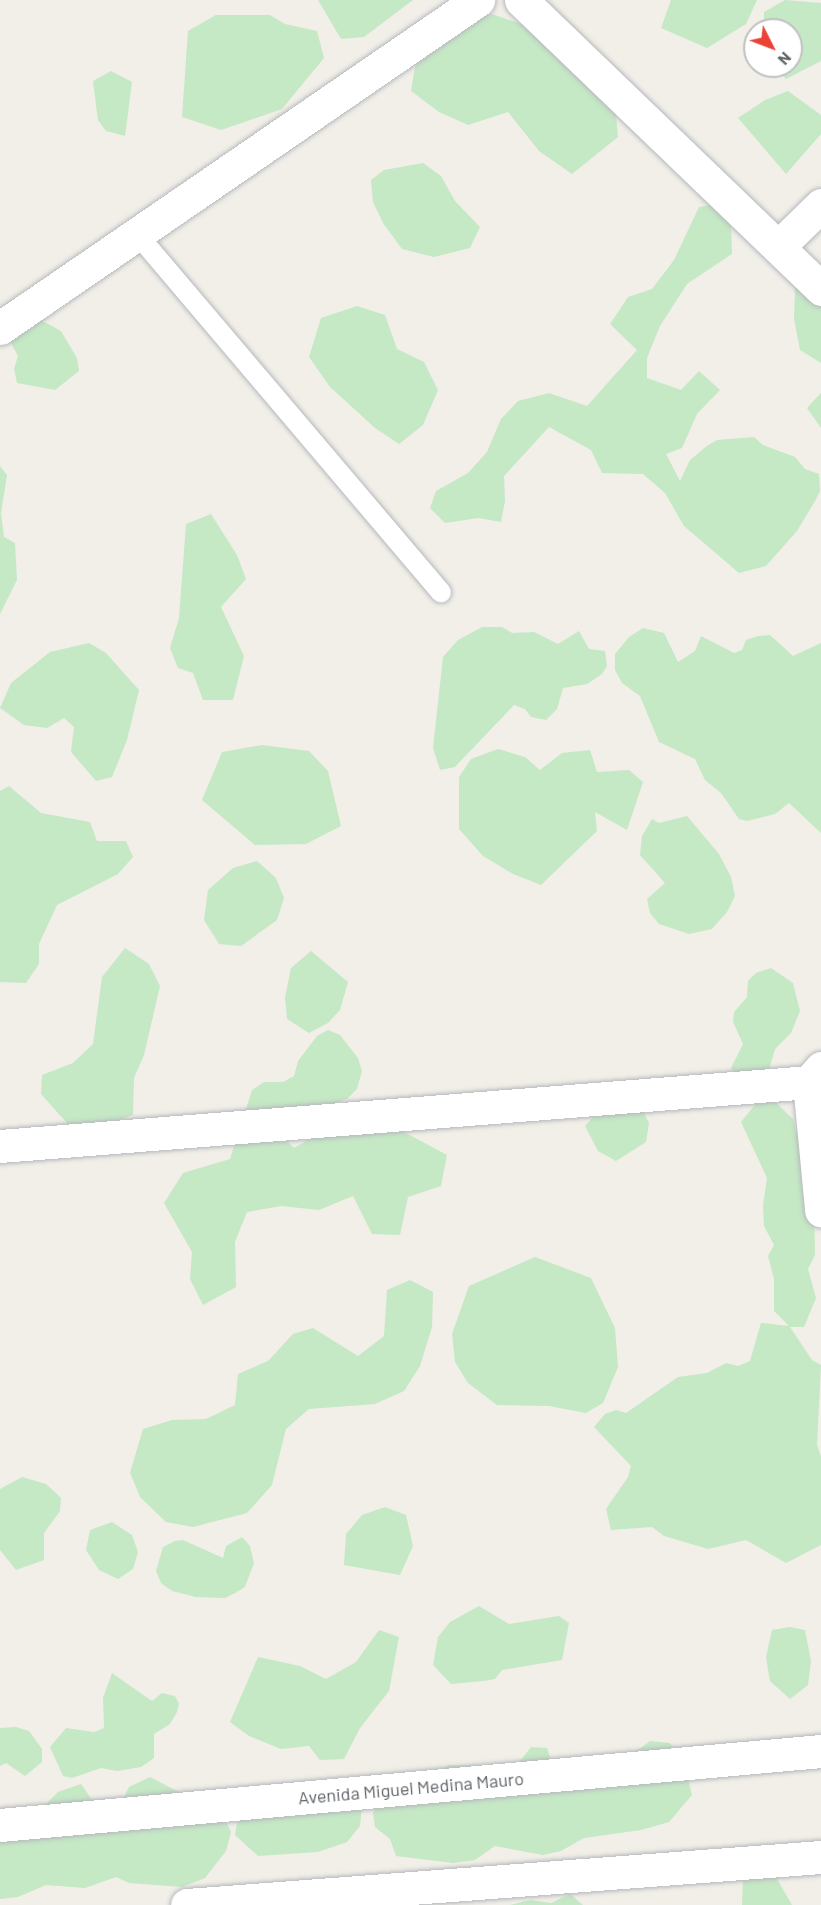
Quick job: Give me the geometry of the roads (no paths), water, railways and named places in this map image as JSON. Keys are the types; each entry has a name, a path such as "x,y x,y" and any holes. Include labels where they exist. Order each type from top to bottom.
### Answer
{"street":[{"path":"0,328 478,0"},
{"path":"521,0 821,289"},
{"path":"777,248 821,205"},
{"path":"0,1146 815,1075 821,1210"},
{"name":"Avenida Miguel Medina Mauro","path":"0,1825 821,1750"},
{"path":"187,1905 821,1857"}],"lane":[{"path":"137,234 441,592"}]}
